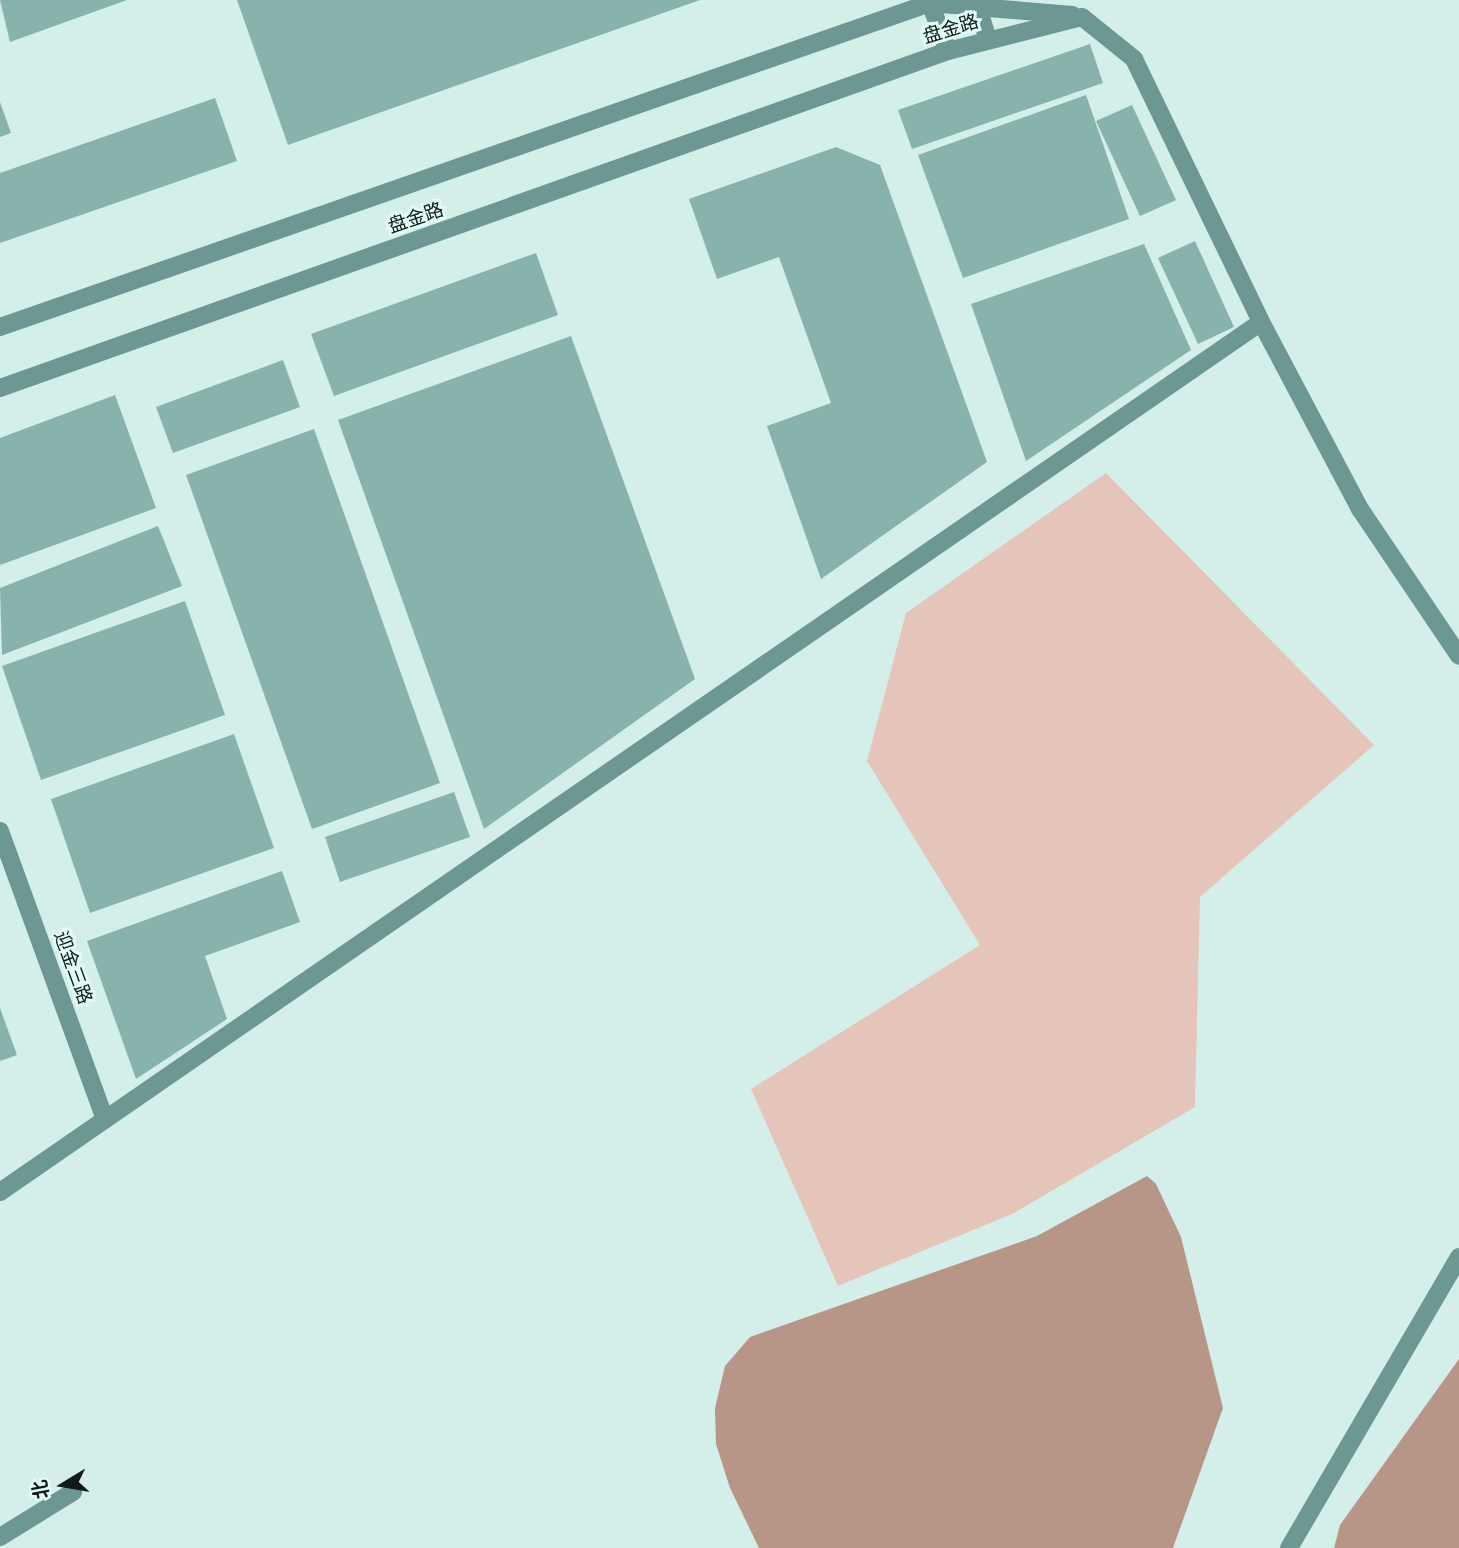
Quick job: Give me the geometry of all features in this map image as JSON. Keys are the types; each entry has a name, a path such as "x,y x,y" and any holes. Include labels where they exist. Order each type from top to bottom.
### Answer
{"street":[{"name":"盘金路","path":"0,327 930,1 977,2 1082,17"},
{"path":"930,1 948,51"},
{"path":"977,2 988,40"},
{"name":"盘金路","path":"0,388 948,51 1082,17"},
{"path":"1082,17 1134,59 1261,322 1360,509 1459,656"},
{"path":"0,1192 1261,322"},
{"name":"迎金三路","path":"0,831 105,1120"},
{"path":"1289,1548 1459,1257"},
{"path":"0,1537 73,1492"}],"shaded area":[{"path":"1106,473 1374,745 1200,897 1195,1107 1014,1213 838,1286 751,1089 980,945 867,761 906,613"},
{"path":"1147,1176 1156,1184 1181,1237 1223,1408 1173,1548 759,1548 730,1488 716,1444 715,1408 725,1366 750,1337 1037,1236"},
{"path":"1459,1359 1459,1548 1334,1548 1340,1525"}],"building":[{"path":"0,0 127,0 10,42"},
{"path":"237,0 700,0 288,145"},
{"path":"1090,44 1103,83 912,149 898,110"},
{"path":"1086,95 1129,219 963,278 918,155"},
{"path":"215,98 237,161 0,243 0,173"},
{"path":"0,102 11,133 0,137"},
{"path":"1132,105 1176,200 1140,216 1096,121"},
{"path":"836,147 880,165 987,462 821,579 767,426 831,403 779,257 717,279 689,199"},
{"path":"1195,241 1234,327 1198,344 1158,258"},
{"path":"1144,244 1191,350 1026,461 971,304"},
{"path":"536,253 558,315 334,396 311,334"},
{"path":"571,336 695,679 484,829 338,420"},
{"path":"283,360 300,407 173,453 156,407"},
{"path":"115,395 156,508 0,565 0,438"},
{"path":"314,429 440,783 312,829 186,475"},
{"path":"158,526 182,586 2,655 0,588"},
{"path":"185,601 225,715 41,780 2,666"},
{"path":"234,734 274,848 90,913 51,799"},
{"path":"454,792 470,837 340,882 325,837"},
{"path":"282,871 300,922 205,956 227,1019 136,1079 87,941"},
{"path":"0,1008 17,1055 0,1061"}]}
